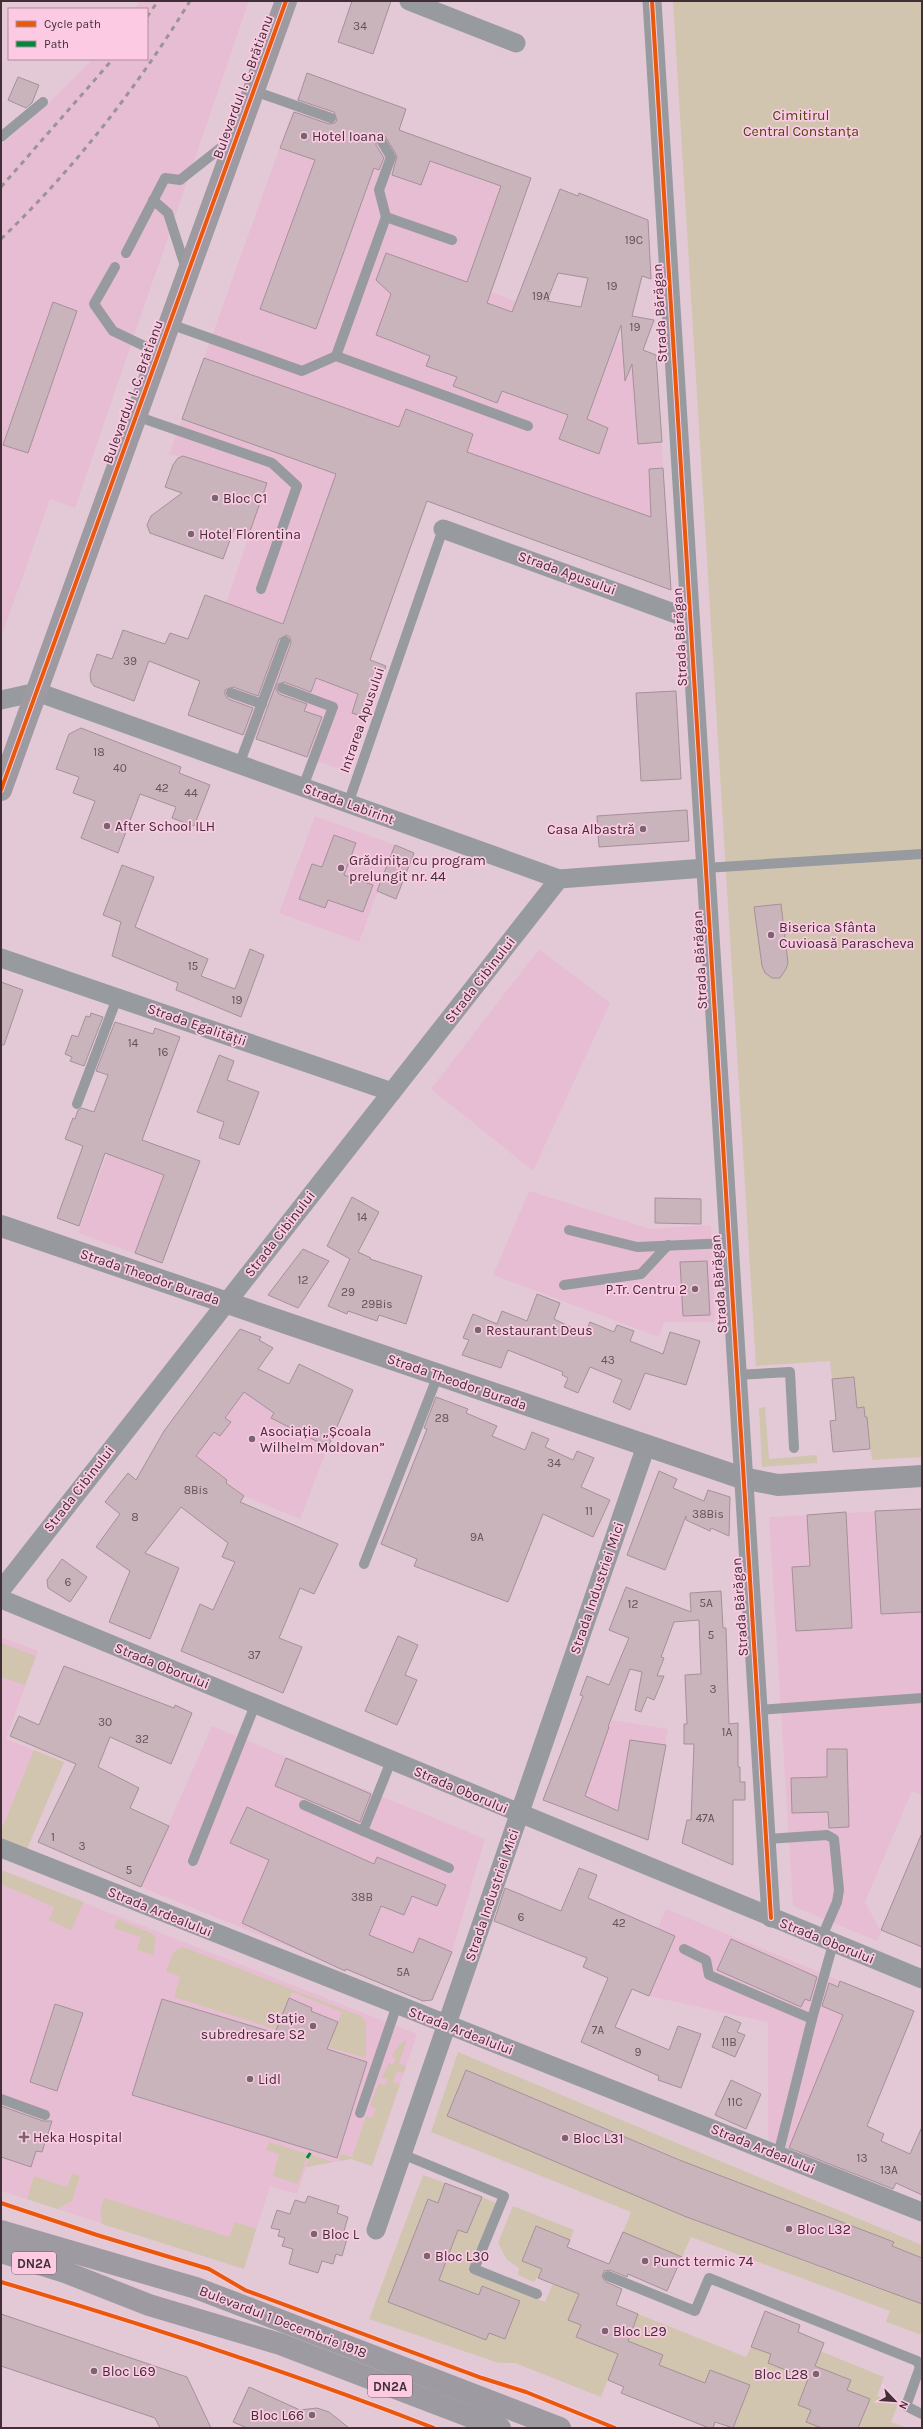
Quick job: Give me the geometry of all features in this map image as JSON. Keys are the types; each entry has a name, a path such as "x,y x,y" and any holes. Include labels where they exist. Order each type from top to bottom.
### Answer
{"main road":[{"name":"Bulevardul I. C. Brătianu","path":"1,790 286,1"},
{"name":"Bulevardul 1 Decembrie 1918","path":"1,2231 196,2288 560,2428"},
{"name":"Bulevardul 1 Decembrie 1918","path":"1,2252 65,2272 149,2305 280,2344 500,2428"}],"street":[{"path":"409,1 516,43"},
{"name":"Strada Bărăgan","path":"652,1 742,1478 767,1839 771,1918"},
{"name":"Strada Apusului","path":"443,529 690,619"},
{"path":"1,700 37,692"},
{"name":"Strada Labirint","path":"37,692 559,879 705,868"},
{"name":"Strada Cibinului","path":"1,1590 559,879"},
{"name":"Strada Egalității","path":"1,958 392,1092"},
{"name":"Strada Theodor Burada","path":"1,1226 742,1478 778,1485 922,1476"},
{"name":"Strada Industriei Mici","path":"376,2230 646,1446"},
{"name":"Strada Oborului","path":"1,1599 519,1815 922,1980"},
{"name":"Strada Ardealului","path":"1,1848 922,2212"}],"lane":[{"path":"254,91 331,118"},
{"path":"1,137 43,102"},
{"path":"126,253 165,178 180,180 238,134"},
{"path":"336,356 386,217 379,190 391,157 382,142"},
{"path":"153,200 168,213 188,274"},
{"path":"386,217 452,240"},
{"path":"115,267 94,304 113,331 159,353"},
{"path":"170,324 302,371 336,356 528,426"},
{"path":"136,416 272,463 297,486 261,589"},
{"name":"Intrarea Apusului","path":"348,804 443,529"},
{"path":"239,764 285,641"},
{"path":"282,688 333,707 303,787"},
{"path":"231,693 262,704"},
{"path":"705,868 922,854"},
{"path":"77,1104 117,998"},
{"path":"569,1230 637,1247 728,1243"},
{"path":"564,1285 641,1274 668,1245"},
{"path":"736,1375 790,1372 794,1448"},
{"path":"364,1564 438,1375"},
{"path":"758,1710 922,1698"},
{"path":"193,1861 254,1705"},
{"path":"363,1831 391,1761"},
{"path":"304,1805 449,1868"},
{"path":"767,1839 826,1835 834,1839 839,1890 827,1941 812,2019 778,2155"},
{"path":"684,1950 706,1960 709,1975 812,2019"},
{"path":"360,2113 397,2005"},
{"path":"1,2099 45,2114"},
{"path":"402,2154 504,2196 474,2269 537,2294"},
{"path":"608,2276 695,2311 709,2278 916,2361 920,2367 906,2406 922,2414"}],"shaded area":[{"path":"139,1 249,1 75,508 50,499 1,638 1,145 50,102 92,60 148,60 148,8 136,8"},
{"path":"299,94 531,178 491,292 656,355 671,590 427,501 370,660 385,666 348,772 188,715 267,483 187,457 169,455"},
{"name":"Grădinița cu program prelungit nr. 44","path":"315,816 395,845 359,942 279,913"},
{"path":"539,949 610,1003 533,1171 431,1089"},
{"path":"116,1130 200,1161 162,1263 78,1233"},
{"path":"529,1191 651,1229 711,1225 715,1322 664,1322 659,1337 493,1275"},
{"name":"Asociația „Școala Wilhelm Moldovan”","path":"258,1369 342,1411 300,1519 244,1496 164,1431"},
{"path":"922,1509 922,1795 912,1791 865,1902 881,1932 877,1941 793,1906 769,1517"},
{"path":"1,1637 38,1651 6,1739 64,1762 27,1849 10,1842 1,1866"},
{"path":"576,1714 609,1727 613,1720 668,1729 648,1841 543,1800"},
{"path":"212,1726 485,1839 452,1952 432,2000 423,2001 141,1887"},
{"path":"1,1870 417,2034 372,2166 351,2159 306,2167 297,2194 270,2186 244,2269 1,2191"},
{"path":"666,1909 914,2011 848,2173 768,2140 768,2022 649,1996 657,1929"}],"green space":[{"name":"Cimitirul Central Constanța","path":"673,1 922,1 922,1457 872,1460 867,1417 857,1408 854,1377 832,1379 830,1361 756,1366"},
{"path":"765,1407 769,1459 817,1455 817,1463 762,1467 759,1408"},
{"path":"1,1643 36,1656 25,1685 1,1677"},
{"path":"34,1750 64,1762 27,1849 1,1838 1,1831"},
{"path":"1,1870 84,1902 71,1930 49,1920 54,1907 1,1884"},
{"path":"117,1919 151,1933 156,1938 153,1955 137,1950 141,1937 114,1928"},
{"path":"183,1947 361,2016 366,2022 366,2058 328,2047 342,2012 292,1992 283,2014 287,2033 174,1997 180,1976 166,1972 173,1953 179,1948"},
{"path":"407,2039 399,2064 406,2067 404,2073 397,2071 393,2082 400,2084 372,2166 351,2159 338,2161 341,2154 352,2157 366,2116 372,2118 376,2109 370,2106 379,2083 385,2085 388,2080 382,2077 389,2063 393,2065 396,2058 392,2056 399,2045"},
{"path":"458,2052 922,2245 922,2258 918,2256 902,2296 922,2304 922,2335 886,2322 890,2311 691,2237 682,2257 623,2232 631,2212 431,2132","holes":["466,2070 682,2160 663,2206","702,2169 893,2242 876,2288 684,2216"]},
{"path":"269,2142 334,2162 306,2167 309,2160 306,2159 298,2184 273,2176 279,2154 266,2150"},
{"path":"72,2173 80,2176 72,2201 57,2209 27,2199 34,2176 67,2187"},
{"path":"423,2175 445,2183 438,2203 428,2199 388,2302 486,2340 489,2333 505,2339 520,2301 483,2286 479,2295 439,2280 458,2230 467,2233 482,2197 496,2203 468,2272 545,2302 553,2284 579,2294 568,2320 581,2325 576,2337 618,2354 601,2397 515,2363 499,2363 369,2319"},
{"path":"104,2198 229,2237 235,2222 256,2229 244,2269 102,2224 100,2212"},
{"path":"513,2206 574,2230 570,2240 536,2226 522,2261 542,2269 534,2282 518,2275 519,2268 507,2260 498,2243"},
{"path":"638,2314 746,2357 751,2347 771,2354 768,2363 808,2379 811,2410 822,2428 733,2428 749,2385 711,2370 705,2383 659,2365 663,2355 628,2341"},
{"path":"820,2351 884,2377 877,2396 898,2404 891,2422 907,2428 865,2428 859,2426 870,2399 847,2390 851,2380 815,2366"}],"building":[{"path":"352,1 391,1 373,54 338,42"},
{"path":"307,73 406,109 399,130 531,178 487,303 512,312 560,189 578,196 579,193 648,220 651,279 642,276 632,316 654,320 643,350 656,355 662,442 638,444 632,364 625,381 621,325 587,419 608,428 599,454 559,439 568,415 502,391 497,403 453,386 457,377 426,366 430,356 376,335 391,294 376,280 386,253 467,282 501,186 430,161 421,185 392,175 397,156 385,136 379,136 376,139 376,145 384,158 379,170 374,168 316,329 260,309 315,160 280,148 294,112 329,124 335,123 337,120 334,112 298,100","holes":["558,273 588,278 581,307 547,301"]},
{"path":"18,77 39,85 32,103 26,108 8,100"},
{"path":"53,302 77,311 28,453 3,445"},
{"path":"204,358 399,427 406,409 473,434 467,452 651,517 649,469 663,468 671,590 427,501 370,660 386,666 367,718 352,713 358,694 316,678 311,692 284,682 276,685 276,689 279,694 307,704 304,711 322,717 307,757 256,739 291,643 290,637 287,635 279,639 258,696 233,687 225,690 225,695 228,699 253,708 243,735 188,715 200,681 149,661 134,701 94,686 91,682 90,674 97,654 112,659 123,630 165,644 170,633 188,639 205,595 283,624 336,474 182,419"},
{"name":"Bloc C1","path":"183,456 267,483 249,534 234,529 223,559 150,533 147,525 151,516 182,493 165,487 173,465 178,458"},
{"path":"676,691 681,779 641,781 636,693"},
{"path":"81,728 181,767 179,773 210,785 194,826 172,818 176,807 140,794 118,853 81,838 95,801 73,793 79,777 56,769 69,734"},
{"name":"Casa Albastră","path":"687,810 689,841 599,847 597,816"},
{"path":"334,835 356,843 344,875 373,885 363,912 328,900 325,908 299,899 312,864 322,867"},
{"path":"395,845 414,853 396,899 377,891"},
{"path":"122,865 154,877 135,927 208,959 201,976 235,989 250,949 264,955 241,1017 176,990 178,983 112,956 121,922 103,915"},
{"name":"Biserica Sfânta Cuvioasă Parascheva","path":"781,904 788,963 780,978 772,978 765,973 762,966 754,907"},
{"path":"1,982 23,990 4,1045 1,1045"},
{"path":"91,1013 103,1017 84,1066 70,1061 72,1057 65,1054 72,1035 78,1037 86,1016 90,1017"},
{"path":"115,1022 153,1034 155,1028 180,1037 142,1140 200,1161 162,1263 135,1253 164,1175 105,1153 79,1226 57,1218 83,1146 65,1139 73,1118 75,1119 78,1110 82,1108 94,1112 108,1075 96,1071"},
{"path":"219,1055 234,1061 227,1080 259,1092 239,1145 219,1138 224,1122 197,1112"},
{"path":"352,1197 379,1212 358,1252 371,1258 370,1259 422,1276 406,1324 379,1315 377,1321 348,1311 347,1314 328,1306 350,1259 327,1246"},
{"path":"655,1198 701,1199 701,1224 655,1223"},
{"path":"303,1249 329,1261 298,1308 268,1295"},
{"name":"P.Tr. Centru 2","path":"707,1261 710,1315 683,1316 680,1262"},
{"path":"537,1294 560,1303 554,1319 585,1334 590,1322 614,1332 617,1325 634,1331 630,1341 663,1354 670,1332 700,1341 686,1385 645,1373 630,1410 613,1402 622,1380 590,1367 578,1393 564,1387 568,1378 562,1375 563,1372 508,1350 501,1368 462,1355 469,1340 463,1338 473,1314 497,1324 502,1311 527,1321"},
{"path":"240,1329 261,1337 259,1340 273,1348 258,1369 289,1384 299,1364 353,1390 328,1447 271,1418 274,1413 244,1392 225,1418 231,1422 220,1436 214,1432 196,1456 227,1480 226,1483 244,1496 240,1502 338,1544 314,1594 300,1588 279,1638 302,1647 283,1693 181,1651 200,1604 213,1610 235,1562 222,1557 228,1543 181,1507 145,1553 179,1568 150,1639 109,1622 130,1571 96,1547 120,1514 105,1502 128,1473 136,1480 164,1431"},
{"path":"854,1377 857,1408 864,1407 865,1417 867,1417 870,1449 833,1452 830,1421 836,1420 832,1379"},
{"path":"436,1397 468,1409 466,1413 497,1426 492,1436 525,1450 532,1432 549,1439 545,1447 573,1460 577,1451 594,1458 581,1487 610,1500 593,1537 543,1514 508,1602 414,1566 417,1559 381,1544 427,1429 424,1428"},
{"path":"659,1471 677,1479 673,1488 704,1501 708,1490 730,1497 729,1536 711,1528 710,1531 686,1520 686,1516 665,1570 627,1555"},
{"path":"922,1509 922,1612 881,1614 875,1511"},
{"path":"846,1512 852,1628 796,1631 792,1567 810,1566 807,1515"},
{"path":"62,1559 87,1577 70,1602 48,1588 47,1580"},
{"path":"626,1587 691,1612 690,1593 721,1591 723,1628 726,1628 729,1724 738,1723 738,1767 740,1767 740,1782 745,1782 745,1800 733,1800 733,1865 682,1843 687,1820 691,1820 694,1744 684,1744 684,1724 687,1724 685,1675 701,1674 699,1620 674,1622 661,1657 664,1658 657,1676 664,1676 654,1700 647,1697 641,1712 635,1710 642,1672 630,1669 608,1727 585,1796 618,1811 630,1740 666,1745 648,1840 543,1800 583,1696 580,1695 587,1676 609,1685 629,1638 609,1630"},
{"path":"398,1636 418,1645 405,1675 417,1680 397,1725 365,1711"},
{"path":"64,1666 174,1708 175,1705 192,1713 171,1764 110,1737 98,1767 139,1788 130,1808 169,1826 141,1887 38,1842 76,1764 10,1736 19,1716 39,1725"},
{"path":"827,1749 847,1749 849,1827 829,1828 828,1812 792,1813 791,1778 827,1777"},
{"path":"286,1758 371,1794 360,1822 275,1786"},
{"path":"247,1807 374,1864 377,1857 446,1885 437,1906 412,1896 404,1915 381,1906 369,1935 413,1953 419,1938 452,1952 432,2000 423,2001 346,1969 345,1971 242,1923 269,1860 230,1843"},
{"path":"922,1833 922,1947 881,1930"},
{"path":"579,1868 597,1875 588,1898 675,1936 649,1996 632,1989 615,2027 669,2050 678,2026 701,2034 681,2088 658,2080 659,2076 581,2042 608,1978 583,1967 587,1958 494,1921 505,1888 561,1911"},
{"path":"731,1939 817,1977 810,2001 805,1999 801,2007 717,1970"},
{"path":"840,1981 914,2011 867,2126 884,2134 881,2141 910,2154 922,2127 922,2195 896,2183 893,2189 789,2148 843,2015 822,2006 829,1983 838,1987"},
{"name":"Lidl","path":"289,1998 312,2008 311,2011 338,2022 327,2049 367,2062 337,2158 132,2095 162,1999 275,2033"},
{"path":"55,2004 83,2013 57,2091 30,2082"},
{"path":"725,2016 741,2023 737,2032 745,2035 735,2057 712,2047"},
{"path":"466,2070 682,2161 894,2242 892,2246 922,2258 922,2304 684,2216 447,2116"},
{"path":"731,2080 761,2094 746,2129 715,2115"},
{"path":"1,2106 43,2121 52,2121 42,2152 36,2151 31,2167 1,2157"},
{"name":"Bloc L30","path":"445,2183 482,2197 467,2233 458,2230 439,2280 479,2295 482,2286 520,2301 505,2339 489,2333 486,2340 388,2302 428,2199 438,2203"},
{"name":"Bloc L","path":"308,2196 339,2206 337,2213 348,2217 344,2231 349,2232 342,2256 336,2254 333,2264 322,2261 318,2273 289,2264 293,2249 282,2246 285,2238 278,2236 280,2230 271,2228 277,2210 290,2214 295,2200 305,2203"},
{"name":"Bloc L29","path":"536,2226 570,2240 567,2247 609,2264 623,2232 682,2257 667,2291 628,2274 627,2277 610,2270 604,2271 602,2277 606,2282 622,2289 616,2305 638,2314 628,2341 663,2355 659,2365 705,2383 710,2370 750,2385 733,2428 715,2422 713,2428 709,2428 621,2393 624,2387 608,2380 618,2354 576,2337 581,2325 568,2320 579,2294 538,2278 542,2269 522,2261"},
{"name":"Bloc L28","path":"765,2311 800,2325 798,2332 824,2343 815,2366 851,2380 847,2390 870,2399 858,2428 822,2428 806,2422 811,2410 798,2405 808,2379 768,2363 771,2354 751,2347"},
{"name":"Bloc L69","path":"1,2314 187,2377 211,2428 160,2428 155,2418 1,2366"},
{"path":"249,2387 300,2410 317,2408 329,2412 349,2428 247,2428 233,2422"}],"railway":[{"path":"148,16 158,1"},
{"path":"1,239 54,184 103,126 148,65 190,1"},
{"path":"1,187 112,60"}],"marked path":[{"path":"307,2158 311,2152"}],"cycle path":[{"path":"1,790 286,1"},
{"path":"652,1 771,1918"},
{"path":"1,2203 97,2235 209,2269 245,2290 482,2378 526,2392 615,2428"},
{"path":"1,2282 219,2350 434,2428"}],"place":[{"name":"Hotel Ioana","path":"304,136"},
{"name":"Bloc C1","path":"215,498"},
{"name":"Hotel Florentina","path":"191,534"},
{"name":"After School ILH","path":"107,826"},
{"name":"Casa Albastră","path":"643,829"},
{"name":"Grădinița cu program prelungit nr. 44","path":"341,868"},
{"name":"Biserica Sfânta Cuvioasă Parascheva","path":"771,935"},
{"name":"P.Tr. Centru 2","path":"695,1289"},
{"name":"Restaurant Deus","path":"478,1330"},
{"name":"Asociația „Școala Wilhelm Moldovan”","path":"252,1439"},
{"name":"Stație subredresare S2","path":"313,2026"},
{"name":"Lidl","path":"250,2079"},
{"name":"Heka Hospital","path":"24,2137"},
{"name":"Bloc L31","path":"565,2138"},
{"name":"Bloc L32","path":"789,2229"},
{"name":"Bloc L","path":"314,2234"},
{"name":"Bloc L30","path":"427,2256"},
{"name":"Punct termic 74","path":"645,2261"},
{"name":"Bloc L29","path":"605,2331"},
{"name":"Bloc L69","path":"94,2371"},
{"name":"Bloc L28","path":"816,2374"},
{"name":"Bloc L66","path":"312,2415"}]}
